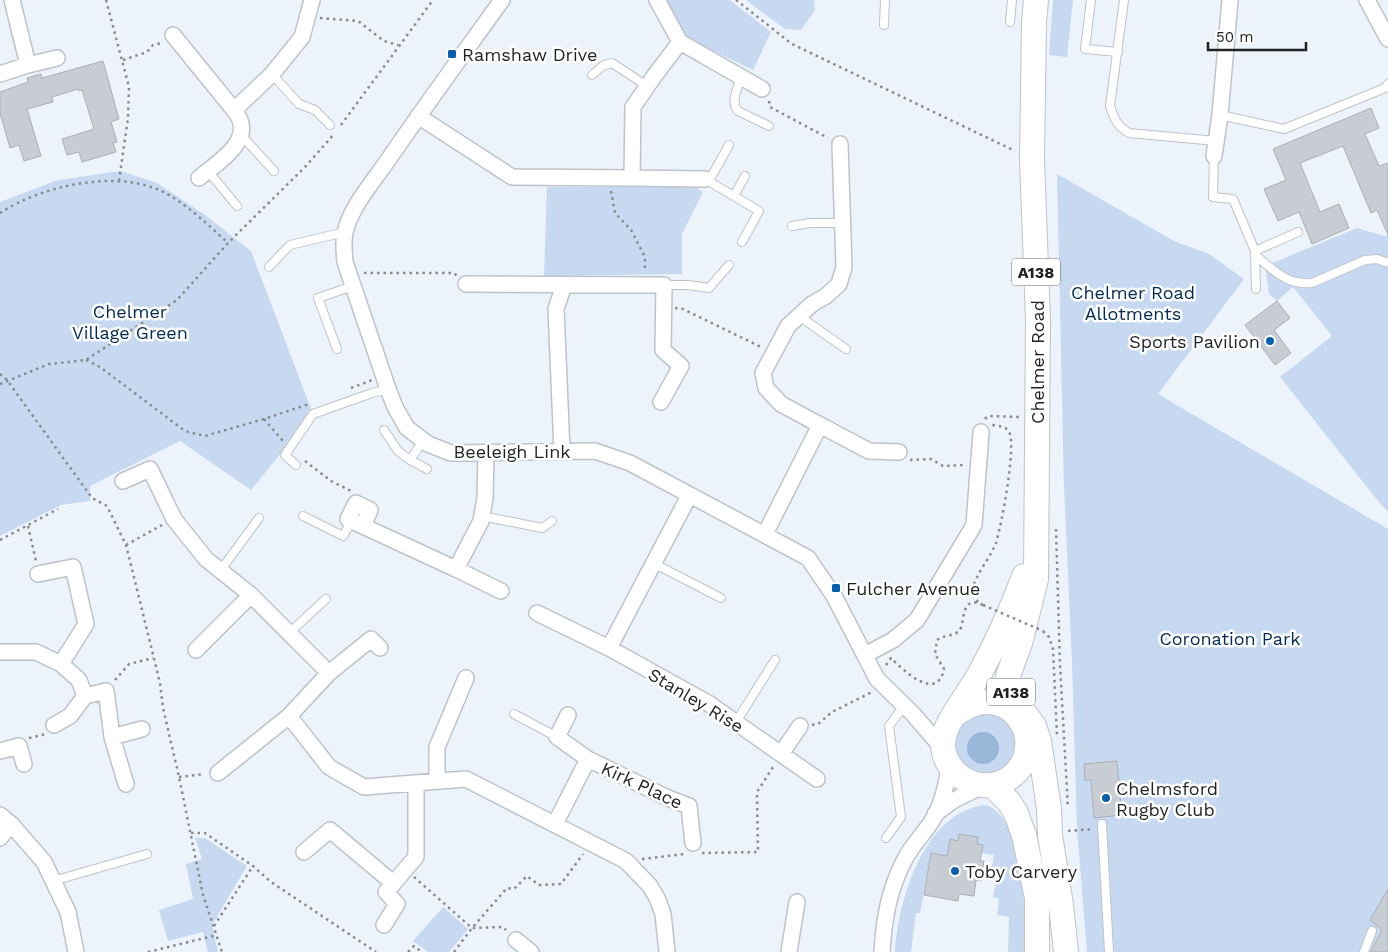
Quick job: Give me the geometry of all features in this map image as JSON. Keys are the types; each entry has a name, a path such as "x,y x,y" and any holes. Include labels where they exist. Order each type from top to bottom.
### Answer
{"main road":[{"name":"Chelmer Road","path":"1036,0 1032,160 1038,320 1036,579 1020,643 1008,676 1009,688 1014,699 1034,726 1039,741 1049,809 1059,833 1061,905 1066,952"},
{"name":"Chelmer Road","path":"946,758 944,737 980,673 1002,628 1036,544"},
{"name":"Chelmer Road","path":"1030,604 1012,638 998,672 996,685 999,698 1019,718 1025,728 1041,810 1059,833"},
{"name":"A138","path":"953,718 965,707 982,702 1000,704 1010,710"},
{"path":"946,758 958,776 970,783 988,786 1007,780 1017,772 1024,762 1028,739"},
{"path":"988,786 1009,802 1016,813 1028,850 1037,898 1037,952"}],"street":[{"path":"12,0 28,65"},
{"path":"234,110 272,74 302,37 312,0"},
{"name":"Beeleigh Link","path":"502,0 418,116 353,213 345,232 345,262 386,382 395,406 407,428 423,441 451,454 595,451 630,463 808,558 834,596 866,655 876,679 908,709 946,758"},
{"path":"657,0 680,42 762,89"},
{"path":"1214,156 1220,115 1230,0"},
{"path":"1366,0 1388,39"},
{"path":"173,35 240,117 243,125 241,135 234,149 203,175"},
{"path":"632,178 633,107 680,42"},
{"path":"0,74 57,58"},
{"path":"418,116 512,177 707,180"},
{"path":"840,144 844,268 839,284 826,296 812,304 788,326 763,373 766,388 781,404 869,451 899,452"},
{"path":"466,284 664,286 663,350 681,366 661,402"},
{"path":"562,451 556,309 564,285"},
{"path":"765,534 820,425"},
{"path":"866,655 893,640 916,620 974,525 983,428"},
{"path":"456,569 482,521 485,498 486,454"},
{"path":"123,481 150,469 174,519 206,559 251,595 328,672"},
{"path":"609,648 655,564 689,496"},
{"path":"356,503 370,510 358,523 501,591"},
{"path":"38,574 74,567 86,624 61,664"},
{"path":"196,650 251,595"},
{"name":"Stanley Rise","path":"537,613 609,648 708,703 817,779"},
{"path":"218,772 289,716 328,672 371,639 380,648"},
{"path":"0,652 36,652 61,664 80,680 85,696"},
{"path":"437,781 436,747 466,678"},
{"path":"54,724 70,716 85,696 106,691 112,738 126,784"},
{"name":"Beeleigh Link","path":"908,709 933,721 953,718"},
{"path":"557,737 568,715"},
{"path":"289,716 329,766 364,787 466,778 626,861 650,886 658,898 663,914 667,952"},
{"path":"781,754 800,726"},
{"path":"112,738 142,729"},
{"name":"Kirk Place","path":"557,737 588,759 668,798 689,806 694,850"},
{"path":"0,751 19,746 24,764"},
{"path":"882,952 889,897 905,858 936,814 948,779 946,758"},
{"name":"Kirk Place","path":"555,824 588,759"},
{"path":"384,925 397,904 386,892 416,857 416,783"},
{"path":"936,814 954,800 988,786"},
{"path":"0,838 6,820 44,862 68,912 76,952"},
{"path":"304,852 330,830 393,883"},
{"path":"789,952 797,902"},
{"path":"516,940 532,952"}],"lane":[{"path":"884,25 886,0"},
{"path":"1010,22 1012,0"},
{"path":"1091,0 1085,49 1118,52"},
{"path":"1124,0 1110,106 1120,128 1129,133 1216,141"},
{"path":"592,75 604,65 612,63 647,86"},
{"path":"272,74 299,104 315,110 330,125"},
{"path":"742,77 736,95 735,108 769,126"},
{"path":"1220,115 1284,129 1385,88 1388,84"},
{"path":"241,135 274,171"},
{"path":"729,145 707,180 759,211 742,242"},
{"path":"1214,156 1213,197 1232,199 1255,253 1256,288"},
{"path":"203,175 237,206"},
{"path":"734,196 745,176"},
{"path":"792,226 810,223 843,223"},
{"path":"269,267 290,245 345,232"},
{"path":"1255,253 1298,232"},
{"path":"1255,253 1279,276 1303,284 1312,283 1365,260 1377,259 1388,263"},
{"path":"664,286 709,288 729,265"},
{"path":"337,349 318,298 352,281"},
{"path":"799,316 846,349"},
{"path":"296,465 284,455 313,414 372,393 386,382"},
{"path":"384,430 398,451 427,469"},
{"path":"410,460 423,441"},
{"path":"303,516 342,536 358,523"},
{"path":"482,516 542,528 552,521"},
{"path":"220,571 259,518"},
{"path":"655,564 721,598"},
{"path":"289,633 326,599"},
{"path":"736,722 775,660"},
{"path":"886,838 901,817 889,726 908,709"},
{"path":"514,714 557,737"},
{"path":"1103,826 1109,952"},
{"path":"53,881 146,854"},
{"path":"1364,952 1372,931"}],"path":[{"path":"106,0 129,87 128,118 119,181"},
{"path":"0,384 49,364 86,360 177,300 228,243 306,166 336,132 433,0"},
{"path":"736,0 792,44 1032,160"},
{"path":"306,21 321,18 358,21 384,41 398,46"},
{"path":"123,60 147,52 153,45 168,41 173,35"},
{"path":"762,89 768,96 770,107 840,144"},
{"path":"605,178 610,190 615,213 631,230 646,258 644,285"},
{"path":"0,213 44,192 85,184 119,181 156,188 179,202 228,243"},
{"path":"352,281 368,272 454,273 466,284"},
{"path":"664,306 683,308 774,353"},
{"path":"86,360 100,367 185,431 205,436 264,420 316,401"},
{"path":"0,374 8,380 92,498 108,506 126,546 160,683 162,708 179,777 203,895 222,952"},
{"path":"343,392 386,382"},
{"path":"1038,429 1032,429 1028,418 988,416 985,418 983,428 1005,428 1010,433 1012,445 1002,520 995,544 974,585 972,593 978,602 983,605 1043,631 1049,637 1053,650 1058,739"},
{"path":"264,420 290,449 331,481 350,491 356,503"},
{"path":"899,452 907,460 931,459 943,466 979,464"},
{"path":"0,540 58,509"},
{"path":"126,546 174,519"},
{"path":"28,526 38,574"},
{"path":"891,658 917,681 925,684 936,682 943,676 944,669 935,654 937,640 960,631 965,609 970,604 978,602"},
{"path":"106,691 129,664 153,658"},
{"path":"800,726 818,724 832,712 872,693 874,686"},
{"path":"19,746 22,740 51,733 54,724"},
{"path":"626,861 694,850 758,852 756,792 781,754"},
{"path":"179,777 218,772"},
{"path":"1059,833 1103,826"},
{"path":"191,833 205,833 253,866 271,882 374,952"},
{"path":"454,952 472,928 508,888 514,889 527,876 539,885 561,884 592,843"},
{"path":"214,926 253,866"},
{"path":"405,870 472,928 502,927 516,940"},
{"path":"148,952 217,935"},
{"path":"408,952 414,946 422,952"}],"green space":[{"path":"730,0 771,32 753,70 683,36 666,1"},
{"path":"746,0 814,0 815,10 801,30 785,29"},
{"path":"1053,0 1073,0 1067,57 1049,55"},
{"name":"Chelmer Village Green","path":"120,171 157,183 205,215 251,251 313,414 251,490 180,441 90,486 90,501 61,505 0,536 0,202 58,180"},
{"name":"Coronation Park","path":"1057,174 1174,241 1209,254 1244,279 1158,394 1388,529 1388,952 1087,952 1077,829 1064,487"},
{"path":"547,187 695,187 703,192 682,234 682,274 544,276"},
{"path":"1357,228 1384,236 1388,235 1388,511 1382,506 1280,377 1332,336 1293,287 1277,301 1269,294 1265,266"},
{"path":"982,711 1004,716 1017,732 1015,760 992,777 965,770 953,751 956,730 963,721"},
{"path":"984,805 998,812 1008,826 1015,846 1023,893 1026,952 1008,952 1009,917 997,915 999,899 993,897 996,881 990,879 994,855 981,853 977,844 978,837 959,834 958,841 950,840 947,856 931,853 920,913 916,913 911,952 895,952 897,931 909,885 918,862 930,841 945,824 963,811"},
{"path":"195,838 205,838 247,866 212,925 218,952 208,952 203,932 168,941 159,910 193,899 186,864 202,859"},
{"path":"443,907 468,929 449,952 428,952 413,941"}],"shaded area":[{"path":"983,732 989,733 994,737 998,742 998,754 994,759 989,763 983,764 977,763 972,759 968,754 967,748 968,742 972,737 977,733"}],"building":[{"path":"103,61 119,119 111,122 117,142 113,143 116,152 82,162 79,152 67,155 62,139 94,129 82,90 79,91 78,89 52,97 53,102 27,109 41,156 24,161 19,145 10,148 0,113 0,92 28,82 27,78 41,74 42,78"},
{"path":"1371,108 1379,128 1365,134 1379,166 1388,163 1388,235 1377,210 1371,213 1343,146 1300,163 1320,212 1339,204 1349,228 1312,244 1299,212 1278,221 1264,189 1286,180 1273,149"},
{"name":"Sports Pavilion","path":"1277,301 1290,318 1274,330 1291,353 1275,365 1245,325"},
{"name":"Chelmsford Rugby Club","path":"1117,761 1122,815 1094,818 1091,780 1085,780 1084,764"},
{"name":"Toby Carvery","path":"959,834 978,837 977,844 983,845 980,861 984,861 981,881 976,880 974,896 959,894 958,901 924,895 931,853 947,856 950,839 958,841"},
{"path":"1388,889 1388,952 1371,952 1382,930 1370,920"}],"place":[{"name":"Ramshaw Drive","path":"452,54"},
{"name":"Sports Pavilion","path":"1270,341"},
{"name":"Fulcher Avenue","path":"836,588"},
{"name":"Chelmsford Rugby Club","path":"1106,798"},
{"name":"Toby Carvery","path":"955,871"}],"park label":[{"name":"Chelmer Road Allotments","path":"1133,302"}]}
